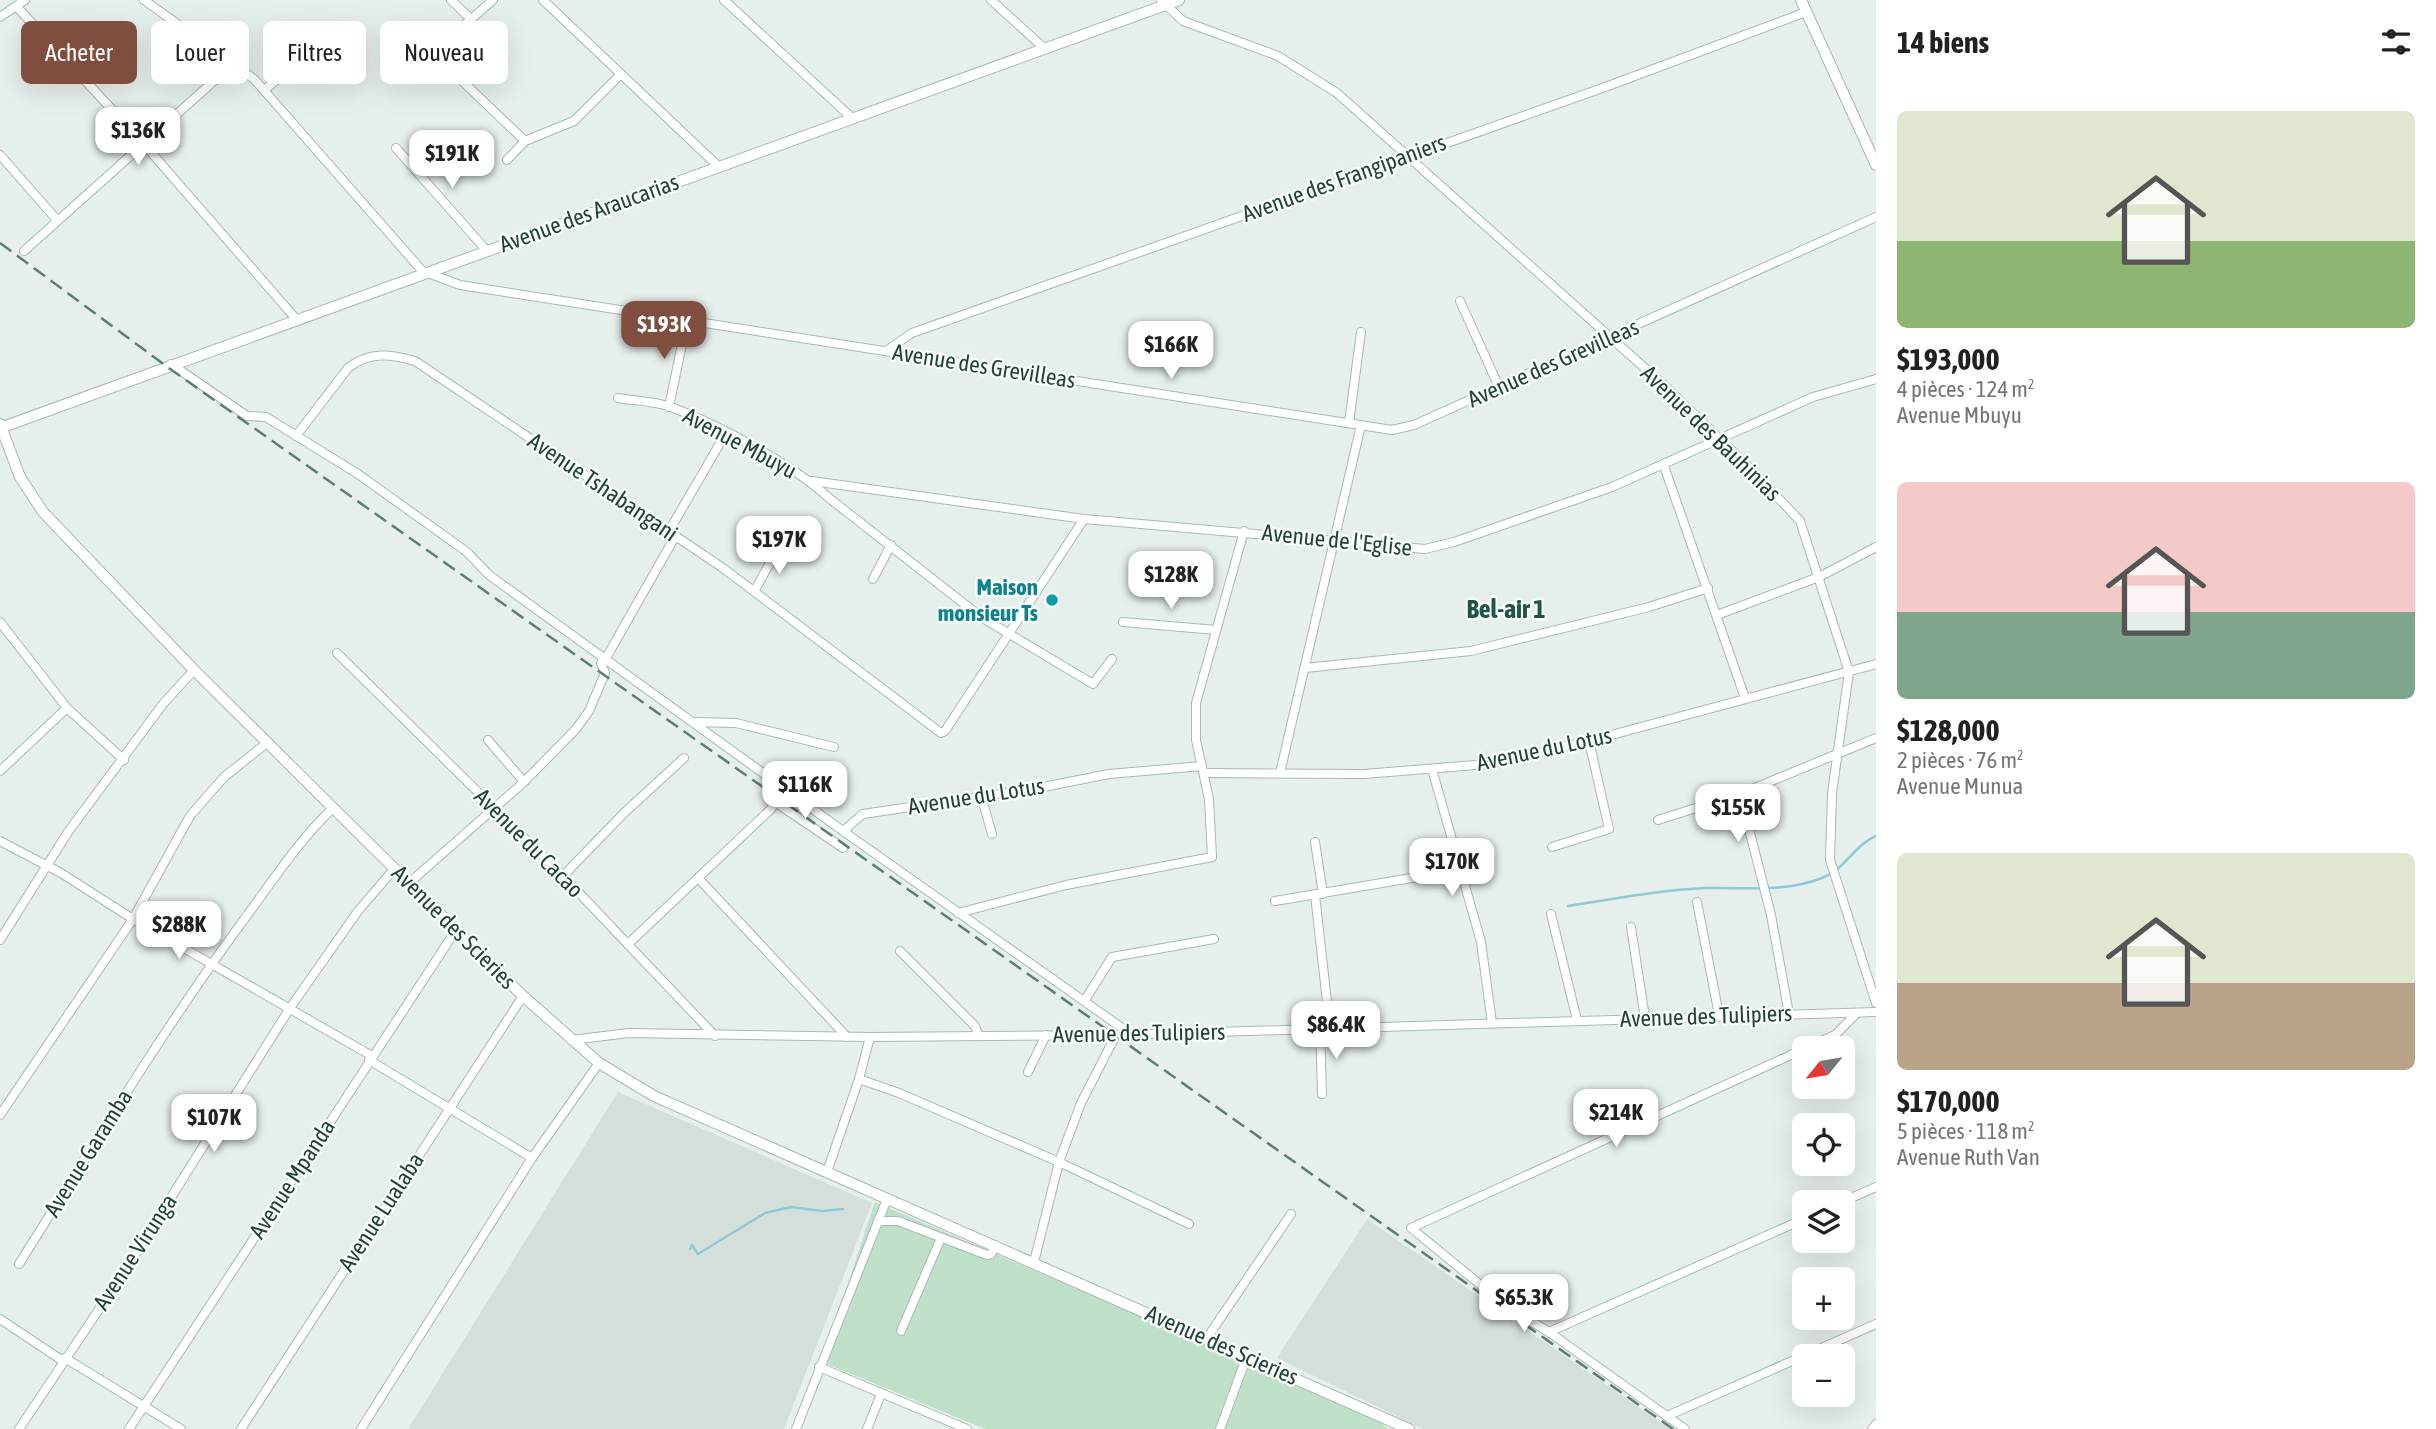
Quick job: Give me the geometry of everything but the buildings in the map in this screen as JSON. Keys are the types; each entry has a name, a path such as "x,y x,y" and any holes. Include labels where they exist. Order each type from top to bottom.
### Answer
{"street":[{"path":"0,18 25,0"},
{"path":"144,0 174,21"},
{"path":"451,0 471,19"},
{"path":"494,0 440,46 435,55 525,141"},
{"path":"543,0 718,166"},
{"path":"724,0 852,118"},
{"path":"991,0 1045,49"},
{"name":"Avenue des Araucarias","path":"1,427 1045,49 1163,3 1179,0"},
{"path":"1801,0 1876,165"},
{"name":"Avenue des Bauhinias","path":"1163,3 1183,21 1271,53 1307,71 1353,107 1611,338 1720,439 1797,516 1849,671 1836,754 1830,827 1832,870 1876,1003"},
{"path":"16,6 143,143 296,319"},
{"name":"Avenue des Frangipaniers","path":"887,351 912,333 1608,86 1806,12"},
{"path":"507,160 525,141 574,121 620,75"},
{"path":"249,76 265,89 426,274"},
{"path":"24,251 210,84"},
{"path":"265,89 271,84"},
{"path":"396,148 487,251"},
{"path":"416,171 440,149"},
{"path":"0,155 57,220"},
{"name":"Avenue des Grevilleas","path":"426,274 460,285 1392,430 1407,428 1876,217"},
{"path":"1460,301 1499,387"},
{"name":"Avenue Mbuyu","path":"687,320 669,407 726,433 812,481 829,498 1010,636 1093,684 1098,681 1112,659"},
{"path":"1349,423 1362,332"},
{"name":"Avenue Tshabangani","path":"296,436 354,364 368,357 396,356 431,370 755,590 941,733 945,731 1010,636 1084,519"},
{"path":"171,364 247,416 261,415 358,474 467,552 489,575 843,831 1132,1035"},
{"name":"Avenue de l'Eglise","path":"812,481 1084,519 1244,531 1414,549 1433,547 1560,506 1664,466 1813,397 1876,379"},
{"path":"618,398 669,407"},
{"path":"1280,773 1361,425"},
{"name":"Avenue des Scieries","path":"1,427 20,477 43,512 194,670 456,930 570,1040 599,1063 654,1096 1409,1429"},
{"path":"409,883 524,782 582,722 605,673 601,663 726,433"},
{"path":"1664,466 1745,698"},
{"path":"958,913 1054,888 1200,860 1214,854 1203,770 1196,740 1196,703 1244,531"},
{"path":"873,579 891,545"},
{"path":"1717,615 1819,577 1876,547"},
{"path":"755,590 778,548"},
{"path":"1305,668 1471,651 1649,607 1708,589"},
{"path":"0,622 67,708 124,760"},
{"path":"1123,622 1216,630"},
{"name":"Avenue du Cacao","path":"337,653 563,876 715,1036"},
{"name":"Avenue du Lotus","path":"843,831 863,814 1033,789 1109,774 1203,770 1364,774 1507,761 1876,664"},
{"path":"0,940 47,865 163,705 194,670"},
{"path":"0,771 67,708"},
{"path":"693,722 736,723 834,747"},
{"path":"1658,820 1740,794 1876,738"},
{"path":"488,740 524,782"},
{"path":"1552,846 1609,829 1589,741"},
{"path":"0,1115 133,919 196,808 224,777 268,742"},
{"path":"563,876 624,813 684,758"},
{"path":"1432,769 1482,950 1492,1023"},
{"path":"628,944 775,802 783,788"},
{"path":"1740,794 1765,890 1789,1014"},
{"path":"981,795 992,834"},
{"path":"775,802 843,848"},
{"name":"Avenue Garamba","path":"19,1264 127,1089 212,963 298,847 333,808"},
{"path":"0,841 47,865 133,919 290,1008 533,1158"},
{"path":"1315,842 1325,1028 1322,1094"},
{"name":"Avenue Virunga","path":"19,1429 128,1266 290,1008 358,911 395,868"},
{"path":"1275,901 1459,870"},
{"path":"698,878 847,1037"},
{"path":"1697,902 1719,1015"},
{"path":"1551,914 1577,1020"},
{"path":"1631,927 1645,1018"},
{"name":"Avenue Mpanda","path":"129,1429 456,930"},
{"path":"1085,1000 1112,957 1214,939"},
{"path":"900,951 975,1026 979,1036"},
{"name":"Avenue Lualaba","path":"241,1429 523,996"},
{"name":"Avenue des Tulipiers","path":"570,1040 629,1033 847,1037 1132,1035 1876,1012"},
{"path":"1829,1036 1843,1029 1857,1013"},
{"path":"1028,1072 1045,1035"},
{"path":"1034,1262 1059,1162 1081,1103 1116,1035"},
{"path":"827,1172 859,1079 870,1037"},
{"path":"1685,1429 1549,1332 1510,1309 1412,1231 1415,1223 1792,1054"},
{"path":"361,1429 533,1158 599,1063"},
{"path":"859,1079 899,1093 1059,1162 1189,1224"},
{"path":"1855,1196 1876,1187"},
{"path":"796,1429 887,1199"},
{"path":"1207,1338 1291,1214"},
{"path":"878,1220 898,1221 989,1255 996,1245"},
{"path":"1549,1332 1792,1224"},
{"path":"901,1331 941,1238"},
{"path":"0,1319 181,1429"},
{"path":"1667,1416 1876,1324"},
{"path":"1220,1429 1247,1356"},
{"path":"819,1367 944,1425 967,1429"},
{"path":"867,1429 881,1394"},
{"path":"1872,1429 1876,1424"}],"shaded area":[{"path":"618,1092 872,1203 784,1429 408,1429"},
{"path":"1367,1219 1670,1429 1423,1429 1277,1358"}],"green space":[{"path":"875,1202 1372,1416 1388,1429 985,1429 822,1362"}],"waterway":[{"path":"1568,906 1671,891 1779,887 1808,883 1830,874 1876,836"},
{"path":"690,1249 692,1245 698,1254 765,1213 791,1207 822,1211 843,1209"}],"railway":[{"path":"0,243 166,366 1673,1429"}],"place":[{"name":"Maison monsieur Ts","path":"1052,600"}],"district":[{"name":"Bel-air 1","path":"1506,609"}]}
